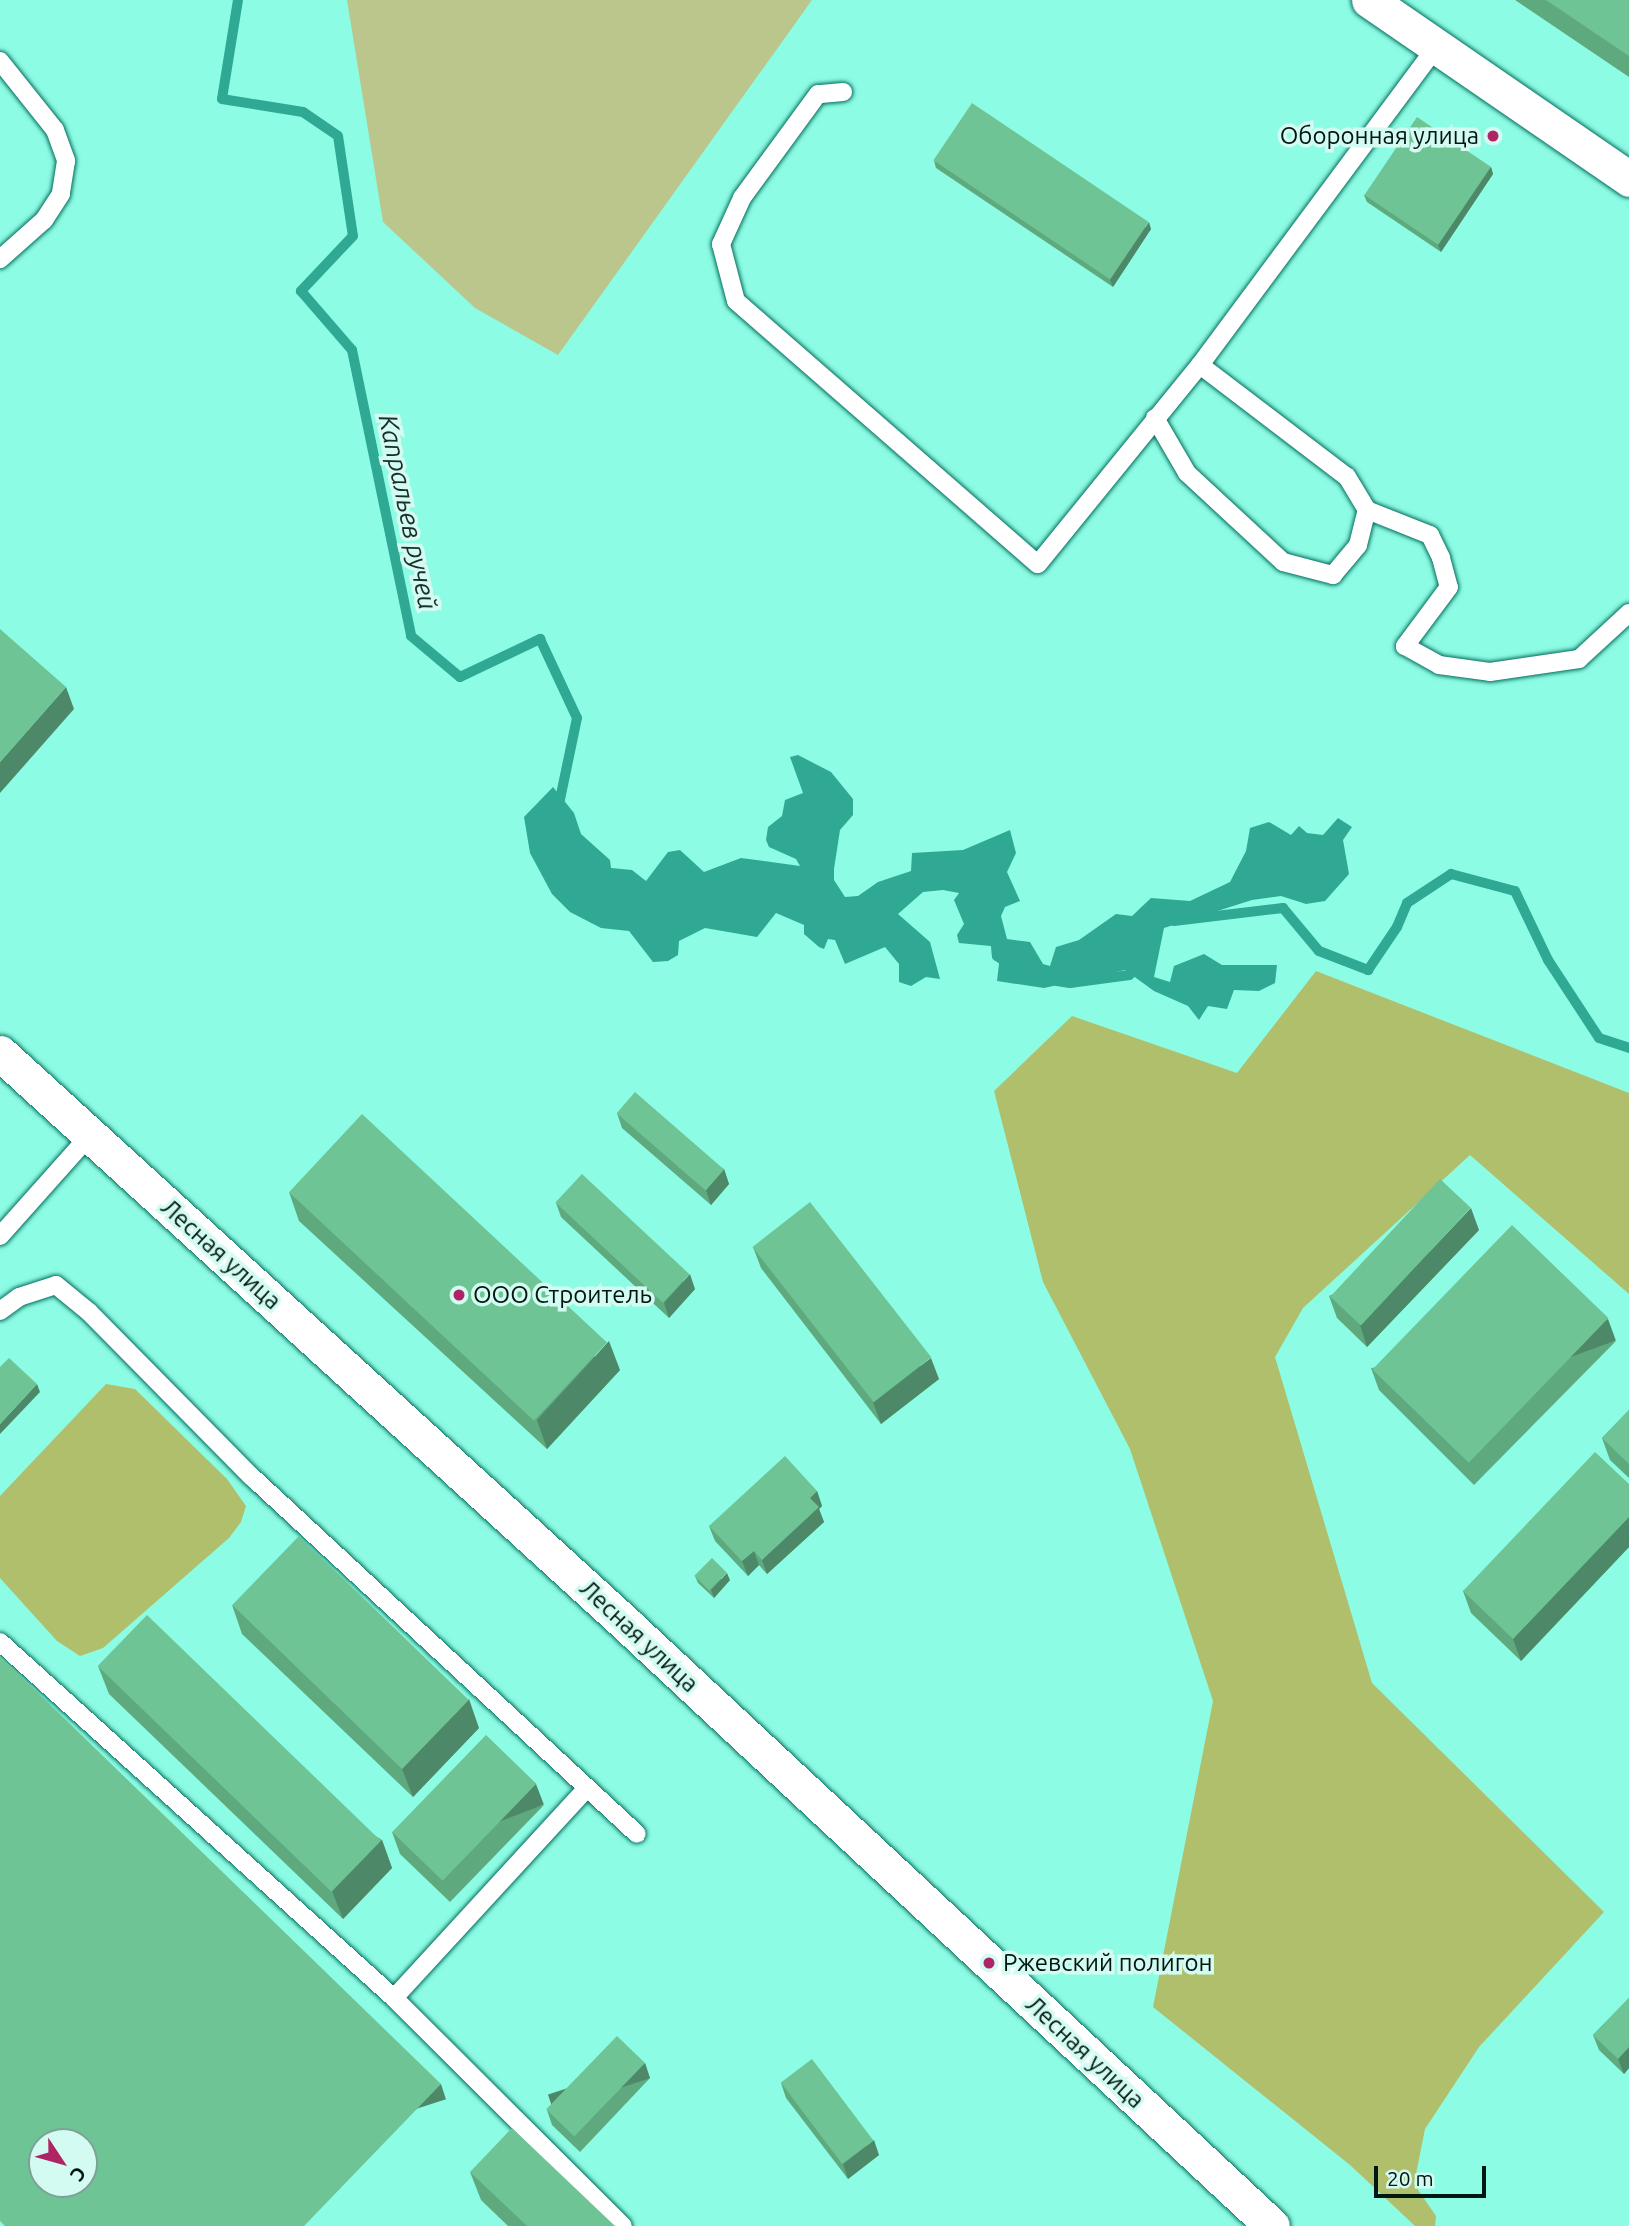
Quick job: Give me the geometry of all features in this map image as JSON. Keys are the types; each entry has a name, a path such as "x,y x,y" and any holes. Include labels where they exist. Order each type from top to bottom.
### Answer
{"street":[{"path":"1369,0 1629,179"},
{"name":"Лесная улица","path":"0,1053 625,1623 1272,2226"}],"lane":[{"path":"843,92 818,94 742,198 721,244 736,301 1038,564 1200,365 1436,47"},
{"path":"0,61 55,130 66,161 61,194 44,220 0,259"},
{"path":"1200,365 1347,477 1367,510 1430,535 1441,558 1449,587 1405,646 1439,666 1490,672 1580,659 1629,613"},
{"path":"1155,418 1187,472 1283,562 1333,575 1358,545 1367,510"},
{"path":"0,1236 90,1135"},
{"path":"0,1311 19,1297 56,1285 251,1476 637,1834"},
{"path":"0,1642 394,1998 623,2226"},
{"path":"394,1998 587,1788"}],"shaded area":[{"path":"347,0 812,0 558,355 475,308 383,222"},
{"path":"798,755 831,772 853,799 853,815 840,830 834,869 834,880 845,897 858,896 878,882 911,871 912,853 963,850 1010,830 1016,853 1007,872 1020,901 1005,907 1001,916 1007,939 1030,942 1043,964 1050,966 1056,947 1079,940 1116,914 1132,916 1151,898 1190,901 1230,882 1246,851 1250,828 1269,822 1291,835 1299,826 1307,833 1323,835 1338,818 1352,827 1343,840 1349,874 1325,901 1306,904 1281,896 1252,900 1164,928 1154,977 1170,982 1174,966 1204,954 1222,965 1277,965 1275,983 1259,991 1234,990 1227,1009 1208,1006 1199,1020 1188,1006 1154,991 1125,970 1044,988 997,981 1001,947 959,943 957,935 964,924 954,900 959,893 943,890 923,892 898,914 930,942 940,979 926,977 911,986 899,982 899,964 885,947 845,964 835,940 828,939 824,949 819,947 804,934 804,925 776,913 757,937 705,928 679,941 678,955 668,961 653,962 629,931 601,928 570,912 552,894 530,853 524,817 553,787 574,813 581,834 610,860 611,868 632,870 646,881 668,852 680,850 704,872 741,858 800,866 796,859 769,847 766,840 768,827 782,816 785,800 803,793 790,757"},
{"path":"1316,971 1629,1093 1629,1294 1470,1155 1303,1308 1275,1357 1372,1683 1604,1912 1479,2047 1425,2129 1414,2184 1436,2216 1435,2226 1415,2226 1350,2165 1153,2007 1213,1701 1130,1449 1043,1282 994,1091 1072,1016 1237,1073"},
{"path":"106,1384 135,1389 227,1479 246,1506 241,1522 229,1538 103,1648 80,1656 57,1641 0,1578 0,1496"}],"building":[{"path":"1546,0 1629,0 1629,56"},
{"path":"972,103 1149,222 1110,279 933,160"},
{"path":"1417,117 1491,167 1438,245 1364,195"},
{"path":"0,629 66,687 0,762"},
{"path":"635,1092 724,1169 706,1191 617,1113"},
{"name":"ООО Строитель","path":"362,1114 607,1342 534,1421 289,1192"},
{"path":"582,1174 690,1274 663,1303 555,1203"},
{"path":"1440,1179 1471,1208 1361,1325 1330,1297"},
{"path":"810,1202 931,1357 874,1402 752,1247"},
{"path":"1512,1225 1608,1318 1469,1463 1372,1370"},
{"path":"9,1358 37,1384 0,1424 0,1367"},
{"path":"1629,1410 1629,1464 1602,1438"},
{"path":"1595,1452 1629,1484 1629,1517 1513,1639 1463,1591"},
{"path":"785,1456 817,1491 810,1498 819,1507 762,1560 754,1551 742,1561 709,1526"},
{"path":"299,1536 469,1700 402,1769 232,1605"},
{"path":"712,1558 727,1573 709,1591 694,1576"},
{"path":"147,1615 381,1841 331,1892 98,1666"},
{"path":"0,1656 441,2084 304,2226 5,2226 0,2221"},
{"path":"486,1735 536,1784 443,1881 392,1832"},
{"path":"1629,1998 1629,2047 1618,2059 1593,2035"},
{"path":"617,2036 645,2063 574,2136 546,2109"},
{"path":"812,2059 873,2140 842,2164 781,2082"},
{"path":"512,2128 615,2226 527,2226 470,2172"}],"waterway":[{"name":"Капральев ручей","path":"238,0 222,99 303,112 338,136 353,236 301,291 352,350 411,636 460,677 540,639 577,718 558,809"},
{"name":"Капральев ручей","path":"1174,921 1283,908 1319,951 1368,970 1397,927 1407,903 1451,874 1515,891 1548,960 1599,1038 1629,1048"},
{"name":"Капральев ручей","path":"995,935 997,956 1010,965"},
{"name":"Капральев ручей","path":"1057,981 1070,983 1129,975 1141,964"}],"place":[{"name":"Оборонная улица","path":"1493,136"},
{"name":"ООО Строитель","path":"459,1295"},
{"name":"Ржевский полигон","path":"989,1963"}]}
